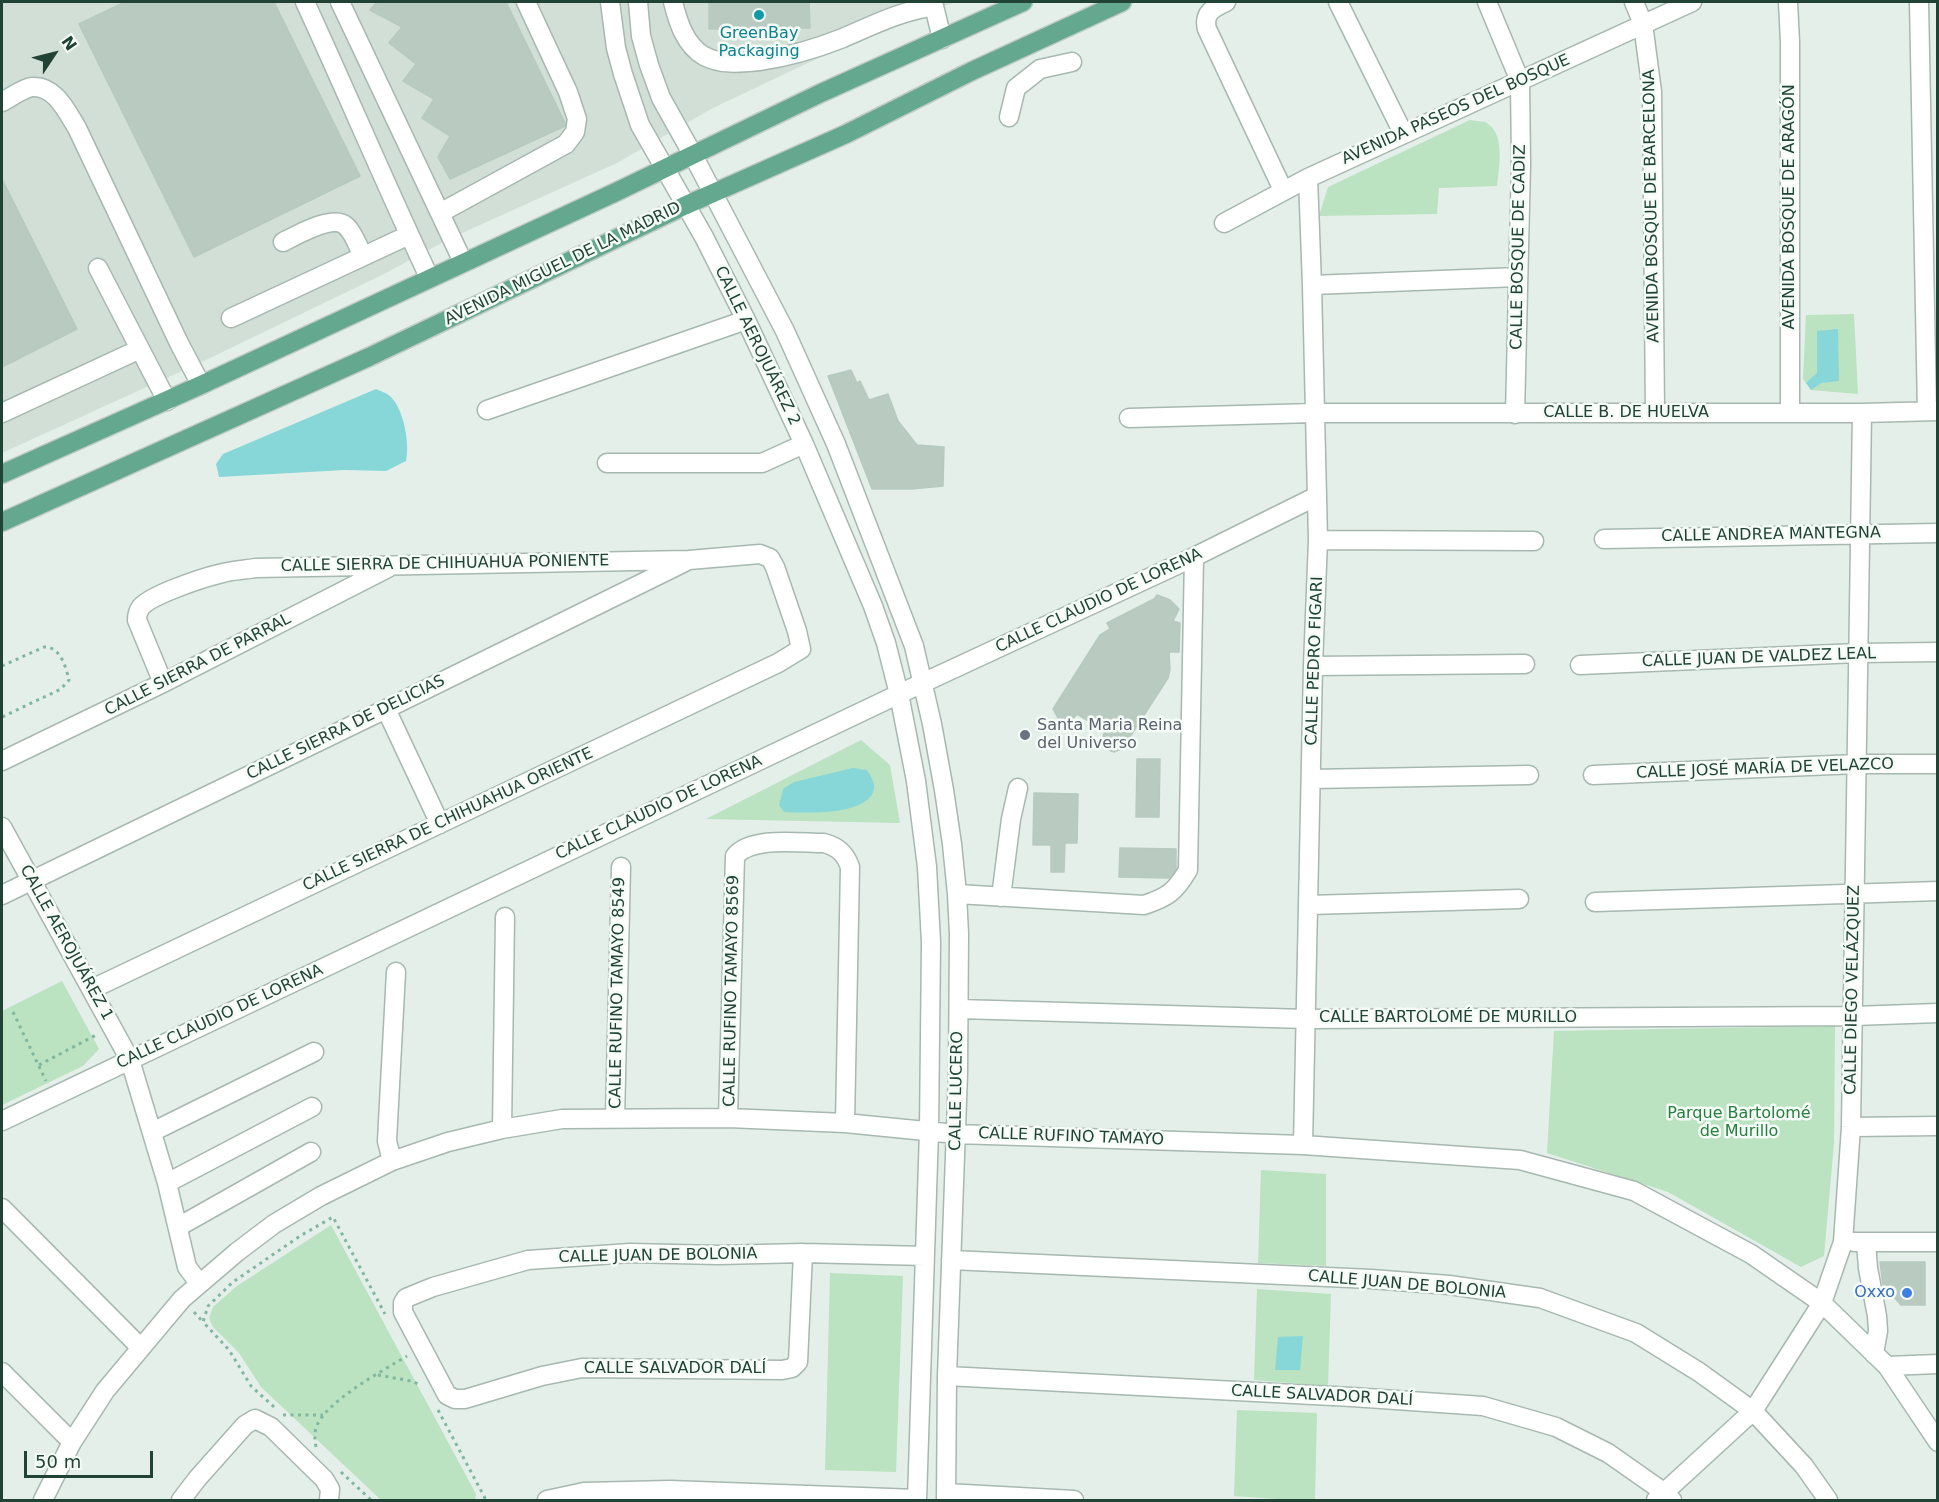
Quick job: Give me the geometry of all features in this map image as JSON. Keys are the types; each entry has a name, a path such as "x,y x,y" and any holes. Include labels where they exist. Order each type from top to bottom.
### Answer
{"main road":[{"path":"2,474 201,385 821,93 1023,2"},
{"name":"AVENIDA MIGUEL DE LA MADRID","path":"2,522 369,357 684,206 846,134 972,71 1122,2"}],"street":[{"path":"305,2 429,278"},
{"path":"340,2 463,262"},
{"path":"440,213 566,144 575,132 577,119 568,92 526,2"},
{"name":"CALLE AEROJUÁREZ 2","path":"610,2 616,48 640,125 684,206 704,237 747,320 804,444 873,606 886,643 899,694"},
{"name":"CALLE AEROJUÁREZ 2","path":"638,2 641,36 649,65 668,113 693,155 784,331 836,444 914,646 922,684"},
{"path":"673,2 681,27 693,46 703,55 720,62 742,63 779,58 814,49 903,13 934,4 942,39"},
{"path":"1338,2 1403,133"},
{"path":"1487,2 1520,81"},
{"name":"AVENIDA BOSQUE DE BARCELONA","path":"1634,2 1643,24 1652,92 1655,413"},
{"name":"AVENIDA PASEOS DEL BOSQUE","path":"1224,223 1283,190 1403,133 1692,2"},
{"name":"AVENIDA BOSQUE DE ARAGÓN","path":"1788,2 1790,413"},
{"path":"1919,2 1932,411"},
{"path":"1221,4 1206,15 1205,22 1210,38 1283,190"},
{"path":"1009,117 1016,88 1040,69 1072,62"},
{"name":"CALLE BOSQUE DE CADIZ","path":"1515,414 1520,81"},
{"path":"2,102 32,87 46,89 61,101 77,128 201,385"},
{"path":"640,125 668,113"},
{"name":"CALLE PEDRO FIGARI","path":"1303,1145 1318,540 1308,178"},
{"path":"283,242 325,224 340,222 351,232 363,256"},
{"path":"231,318 409,236"},
{"path":"98,268 166,400"},
{"path":"1312,285 1518,277"},
{"path":"488,410 747,320"},
{"path":"2,413 140,350"},
{"name":"CALLE B. DE HUELVA","path":"1130,418 1314,413 1932,411"},
{"name":"CALLE DIEGO VELÁZQUEZ","path":"1664,1498 1753,1411 1822,1304 1843,1242 1851,1127 1854,1016 1863,413"},
{"path":"608,463 762,463 804,444"},
{"name":"CALLE CLAUDIO DE LORENA","path":"2,1121 899,694 1194,557 1317,496"},
{"name":"CALLE ANDREA MANTEGNA","path":"1604,539 1938,533"},
{"path":"1318,540 1534,542"},
{"name":"CALLE SIERRA DE CHIHUAHUA PONIENTE","path":"163,683 141,630 137,614 153,598 208,577 235,570 256,568 689,560 748,554 765,555 770,558 775,567 801,648"},
{"path":"957,894 1144,905 1160,899 1178,887 1188,870 1194,557"},
{"name":"CALLE SIERRA DE DELICIAS","path":"2,895 689,560"},
{"name":"CALLE SIERRA DE PARRAL","path":"2,761 163,683 393,566"},
{"name":"CALLE SIERRA DE CHIHUAHUA ORIENTE","path":"92,989 778,663 797,653 801,648"},
{"name":"CALLE JUAN DE VALDEZ LEAL","path":"1580,665 1858,653 1938,652"},
{"path":"1314,666 1524,664"},
{"name":"CALLE LUCERO","path":"922,684 945,790 957,894 959,1010 947,1376 946,1497"},
{"name":"CALLE LUCERO","path":"899,694 916,781 927,867 932,982 917,1500"},
{"path":"386,709 440,824"},
{"name":"CALLE JOSÉ MARÍA DE VELAZCO","path":"1593,775 1857,764 1938,764"},
{"path":"1312,779 1529,775"},
{"path":"1001,897 1011,819 1018,788"},
{"name":"CALLE AEROJUÁREZ 1","path":"2,827 130,1060 167,1183 187,1267 199,1283"},
{"name":"CALLE RUFINO TAMAYO 8569","path":"728,1118 735,856 740,850 759,843 824,843 833,845 841,851 850,867 845,1124"},
{"name":"CALLE RUFINO TAMAYO 8549","path":"615,1118 621,867"},
{"path":"1595,902 1938,891"},
{"path":"1309,905 1518,899"},
{"path":"502,1129 505,917"},
{"path":"392,1161 387,1141 396,972"},
{"name":"CALLE BARTOLOMÉ DE MURILLO","path":"959,1010 1306,1019 1854,1016 1938,1013"},
{"path":"152,1132 314,1052"},
{"path":"167,1183 312,1107"},
{"name":"CALLE RUFINO TAMAYO","path":"43,1500 72,1442 105,1391 182,1299 274,1224 321,1196 392,1161 502,1129 562,1119 728,1118 845,1124 956,1134 1303,1145 1520,1160 1634,1191 1751,1254 1822,1304 1881,1360 1938,1442"},
{"path":"1851,1127 1938,1126"},
{"path":"178,1227 311,1152"},
{"path":"2,1208 141,1348"},
{"path":"1843,1242 1938,1242"},
{"path":"1866,1242 1881,1360 1938,1364"},
{"name":"CALLE JUAN DE BOLONIA","path":"455,1399 447,1395 403,1312 403,1303 406,1298 433,1287 528,1260 630,1253 925,1256"},
{"name":"CALLE SALVADOR DALÍ","path":"455,1399 582,1368 782,1370 792,1368 798,1362 803,1254"},
{"name":"CALLE JUAN DE BOLONIA","path":"951,1260 1371,1279 1449,1285 1540,1298 1636,1334 1699,1372 1753,1411 1804,1466 1828,1500"},
{"path":"2,1372 72,1442"},
{"name":"CALLE SALVADOR DALÍ","path":"947,1376 1340,1396 1483,1406 1556,1428 1608,1453 1664,1498"},
{"path":"181,1500 245,1425 255,1419 316,1455 330,1495"},
{"path":"547,1500 584,1492 670,1490 917,1500"},
{"path":"946,1497 1074,1500"}],"path":[{"path":"2,666 50,646 60,656 69,680 61,689 2,717"},
{"path":"13,1012 52,1097"},
{"path":"39,1065 113,1026"},
{"path":"274,1408 251,1386 229,1350 203,1322 208,1306 233,1282 300,1236 333,1217 386,1316"},
{"path":"316,1455 314,1436 316,1426 323,1414 363,1382 422,1348"},
{"path":"376,1375 411,1381 425,1387 419,1376"},
{"path":"436,1407 486,1500"},
{"path":"290,1423 282,1415 323,1414"},
{"path":"307,1439 316,1455"},
{"path":"339,1470 371,1500"}],"shaded area":[{"path":"2,2 956,2 890,24 713,108 617,163 449,239 384,274 208,359 2,453"}],"green space":[{"path":"1470,120 1485,122 1496,134 1500,151 1497,186 1439,188 1437,214 1319,216 1328,187"},
{"path":"1854,314 1858,394 1811,390 1803,379 1806,315"},
{"path":"861,740 890,765 900,823 706,819"},
{"path":"62,981 99,1049 83,1066 2,1105 2,1011"},
{"name":"Parque Bartolomé de Murillo","path":"1835,1026 1834,1143 1824,1256 1801,1267 1668,1192 1547,1153 1554,1031"},
{"path":"1261,1170 1326,1174 1326,1266 1258,1263"},
{"path":"331,1225 476,1494 475,1500 381,1500 261,1387 239,1353 213,1327 209,1318 213,1307 237,1286"},
{"path":"830,1273 903,1276 896,1472 825,1470"},
{"path":"1257,1289 1331,1294 1328,1386 1254,1380"},
{"path":"1237,1410 1317,1413 1315,1500 1234,1496"}],"water":[{"path":"1838,329 1839,381 1821,383 1811,390 1806,383 1817,373 1817,331"},
{"path":"376,389 390,396 399,409 406,436 406,461 386,471 345,470 219,477 216,464 223,454"},
{"path":"853,768 867,770 874,783 870,797 861,804 835,811 806,813 784,812 779,805 783,789 794,782"},
{"path":"1303,1336 1300,1370 1275,1370 1278,1337"}],"building":[{"path":"125,2 274,2 360,176 194,257 79,24"},
{"path":"377,2 506,2 565,126 450,179 438,157 450,136 422,118 434,99 403,81 416,64 389,43 402,27 370,10"},
{"name":"GreenBay Packaging","path":"709,2 809,2 810,28 709,29"},
{"path":"2,179 77,329 2,367"},
{"path":"851,370 857,383 860,381 869,400 888,394 898,421 917,445 944,447 943,486 872,489 828,376"},
{"path":"1157,595 1170,600 1179,609 1173,621 1180,623 1179,652 1169,652 1168,678 1130,737 1121,749 1114,752 1106,749 1102,739 1105,731 1077,714 1072,720 1064,722 1058,718 1053,709 1100,635 1110,629 1107,623 1154,599"},
{"path":"1137,759 1160,759 1159,817 1136,817"},
{"path":"1034,793 1078,794 1077,843 1065,843 1064,872 1051,872 1051,845 1033,845"},
{"path":"1120,848 1176,849 1176,869 1169,878 1119,877"},
{"name":"Oxxo","path":"1880,1262 1925,1262 1925,1305 1901,1305 1883,1285"}],"place":[{"name":"GreenBay Packaging","path":"759,15"},
{"name":"Santa Maria Reina del Universo","path":"1025,735"},
{"name":"Oxxo","path":"1907,1293"}]}
